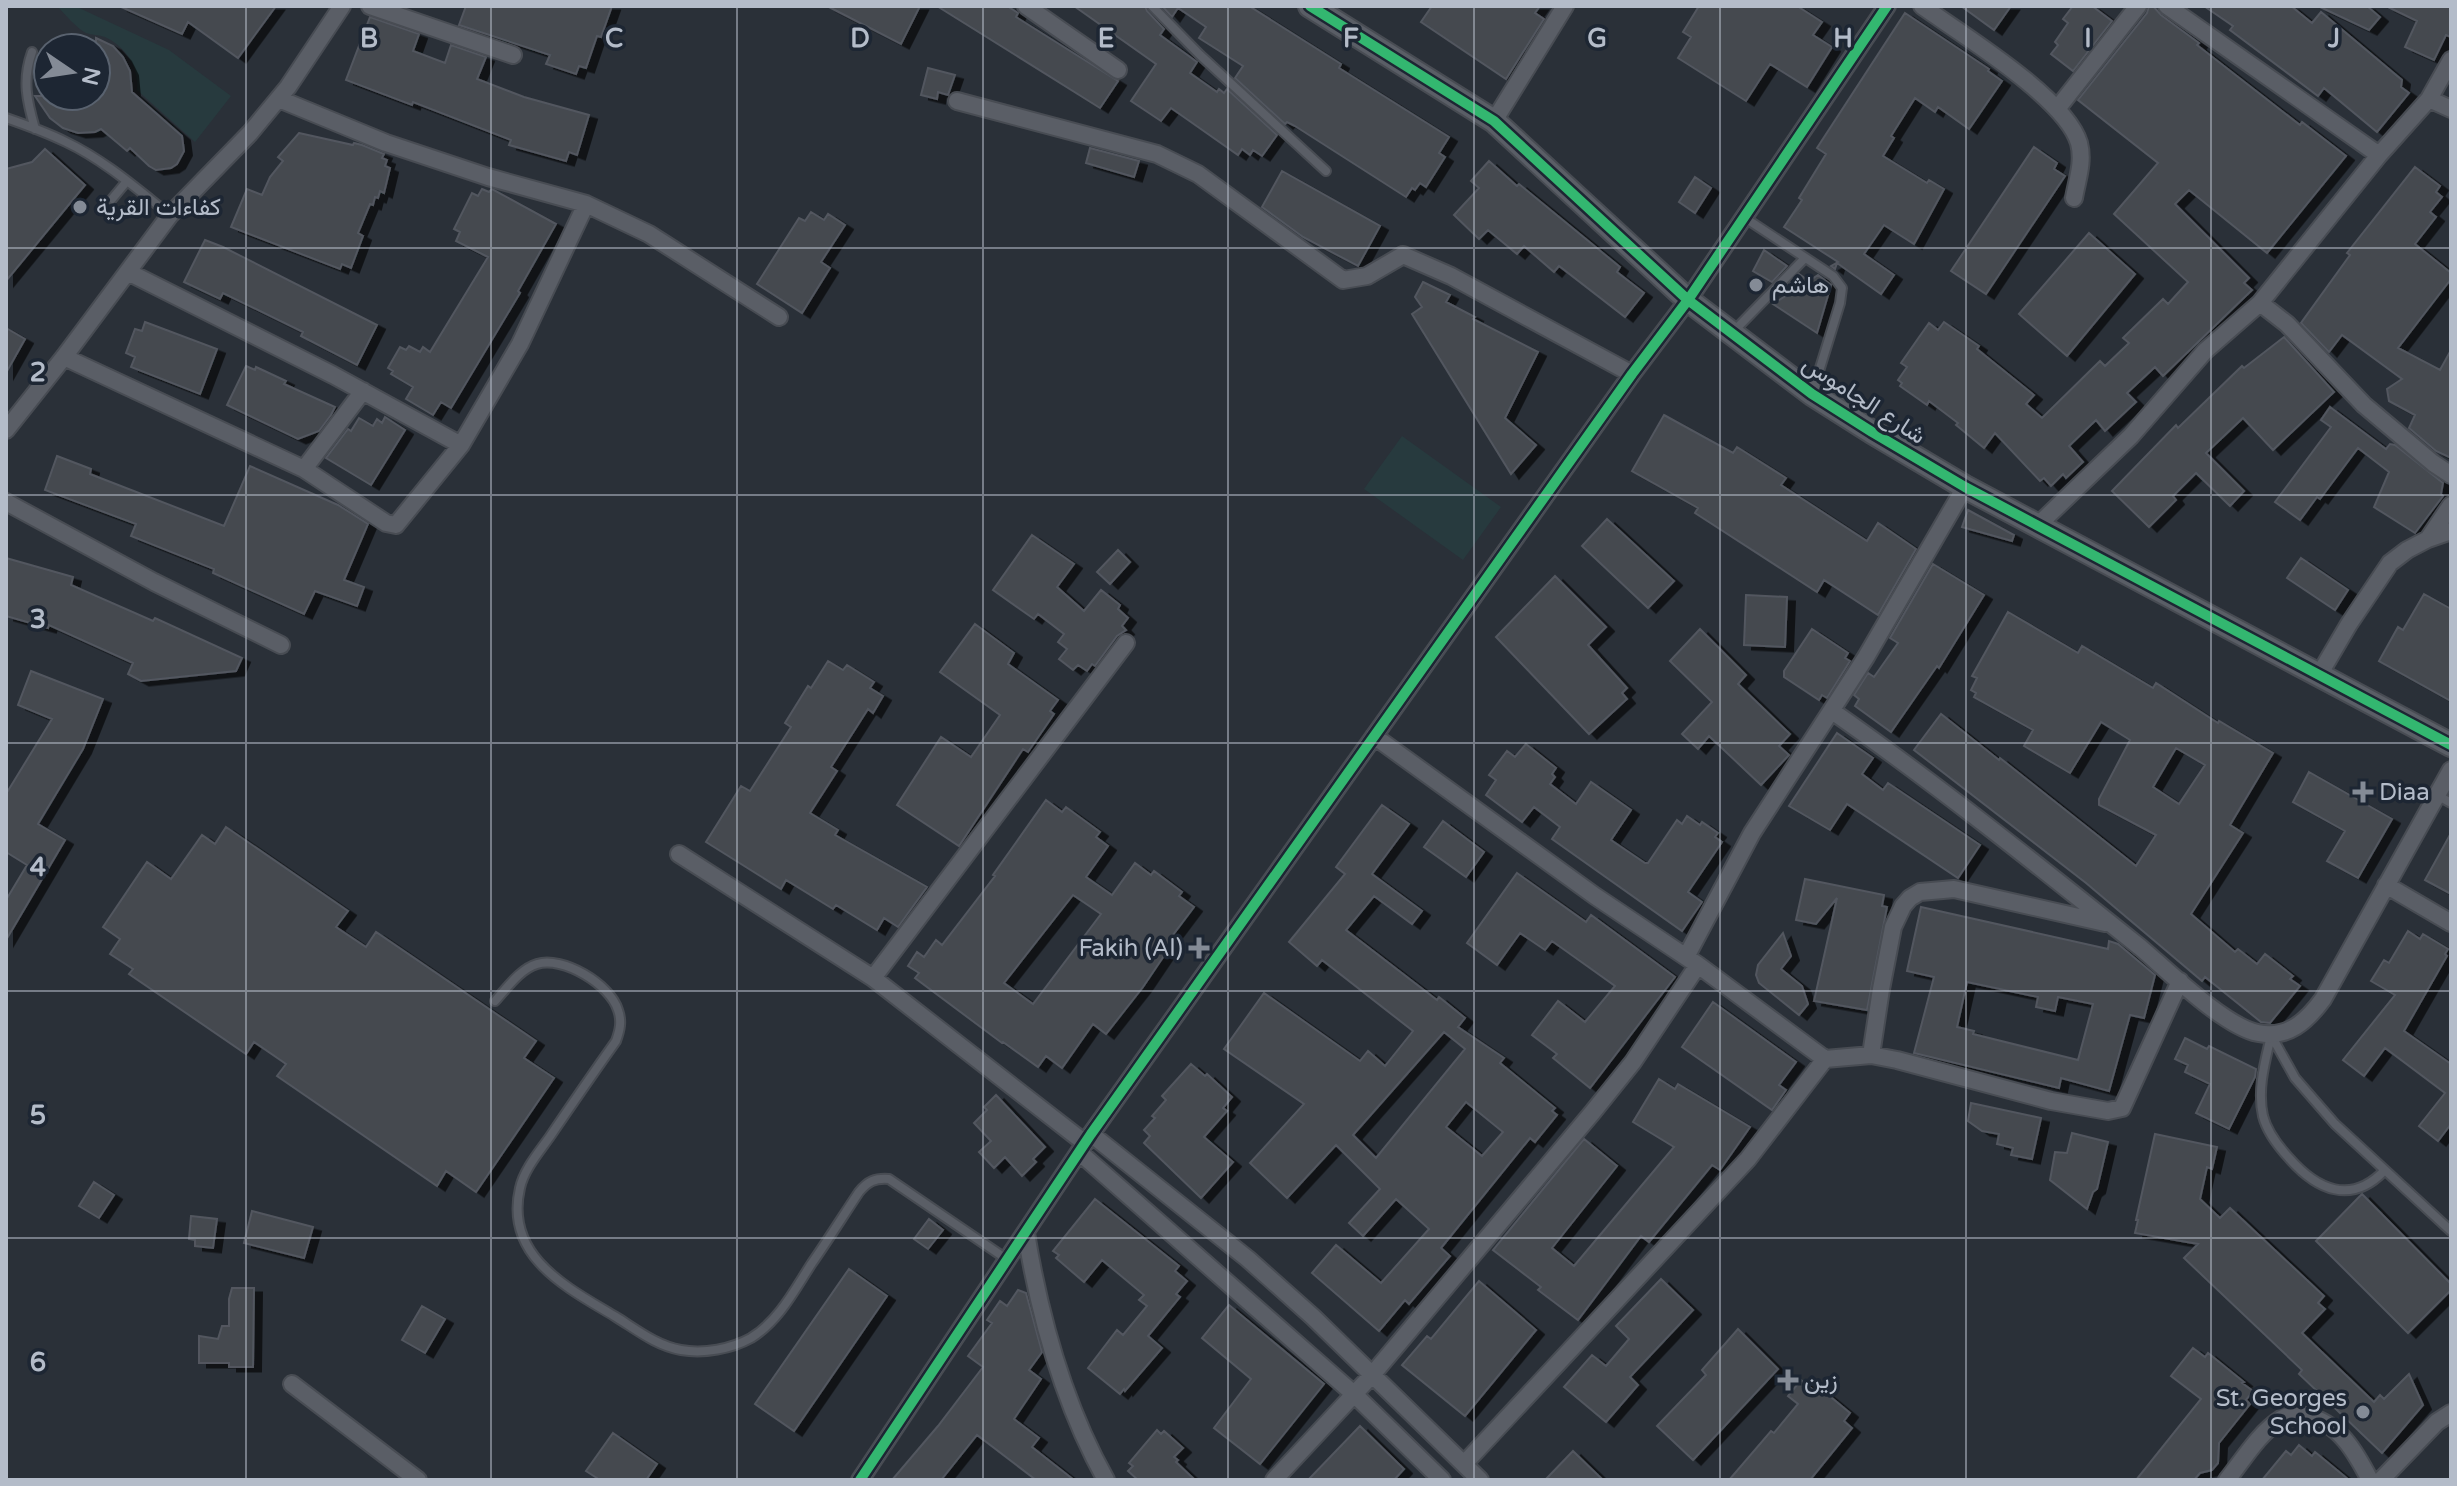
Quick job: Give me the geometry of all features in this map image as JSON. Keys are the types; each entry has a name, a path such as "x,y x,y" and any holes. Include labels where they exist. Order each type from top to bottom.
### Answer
{"street":[{"path":"6,430 170,215 279,99 342,6"},
{"path":"370,6 513,55"},
{"path":"1026,6 1118,70"},
{"name":"شارع الجاموس","path":"1310,6 1494,121 1688,300 1812,394 1965,487 2451,745"},
{"path":"1494,121 1565,6"},
{"path":"860,1480 1085,1143 1632,374 1688,300 1887,6"},
{"path":"1922,6 2000,62 2057,109 2078,142 2081,162 2074,198"},
{"path":"2057,109 2138,6"},
{"path":"2167,6 2379,155"},
{"path":"2037,526 2131,436 2205,351 2260,303 2379,155 2429,99 2451,60"},
{"path":"279,99 386,143 488,177 586,204 649,234 779,317"},
{"path":"2429,99 2451,109"},
{"path":"957,101 1157,154 1198,174 1343,280 1367,276 1403,255 1451,276 1632,374"},
{"path":"64,357 304,469 393,525 401,521 461,445 520,344 586,204"},
{"path":"128,272 363,391 461,445"},
{"path":"2260,303 2287,324 2364,405 2451,475"},
{"path":"304,469 363,391"},
{"path":"1274,1480 1355,1395 1633,1062 1692,961 1752,833 1896,608 1965,487"},
{"path":"6,502 154,582 281,645"},
{"path":"2428,539 2451,505"},
{"path":"2319,675 2390,563 2407,550 2451,531"},
{"path":"873,978 1126,643"},
{"path":"1832,711 1913,768 2211,1007 2239,1025 2271,1035 2287,1031 2308,1019 2323,999 2386,885 2444,799 2451,770"},
{"path":"1374,736 1825,1059 1871,1055 2051,1101 2108,1111 2122,1108 2180,981"},
{"path":"679,854 873,978 1085,1143 1248,1259 1313,1317 1480,1480"},
{"path":"2386,885 2451,923"},
{"path":"1871,1055 1893,927 1903,906 1920,892 1954,889 2110,925"},
{"path":"1464,1464 1748,1159 1825,1059"},
{"path":"1085,1143 1442,1480"},
{"path":"1026,1233 1054,1358 1084,1438 1106,1480"},
{"path":"292,1384 418,1480"},
{"path":"2381,1480 2437,1422 2451,1413"},
{"path":"2227,1480 2280,1419 2293,1415 2313,1418 2334,1429 2347,1442 2370,1480"}],"lane":[{"path":"1152,6 1200,55 1326,171"},
{"path":"32,52 27,64 25,93 35,129"},
{"path":"6,118 67,142 127,181 170,215"},
{"path":"112,199 127,181"},
{"path":"1744,217 1833,276 1842,288 1812,394"},
{"path":"1731,333 1805,258"},
{"path":"495,1001 523,971 536,964 550,962 593,980 613,999 618,1009 620,1030 616,1041 531,1164 520,1186 518,1213 524,1240 538,1263 558,1281 657,1342 680,1350 705,1351 729,1347 752,1337 771,1322 787,1303 859,1192 866,1183 877,1178 889,1179 1008,1260"},
{"path":"2271,1035 2295,1078 2335,1124 2451,1231"},
{"path":"2271,1035 2260,1087 2263,1115 2278,1146 2301,1172 2324,1187 2343,1192 2374,1182 2384,1171"}],"green space":[{"path":"57,6 75,6 169,50 231,96 195,142 137,90 136,74 130,59 112,41 112,32 84,32"},
{"path":"1402,436 1501,507 1463,560 1364,489"}],"building":[{"path":"119,6 276,6 238,58 188,22 182,34"},
{"path":"466,6 612,6 586,68 579,66 576,74 546,64 550,55 459,25"},
{"path":"827,6 920,6 901,44"},
{"path":"937,6 1007,6 1018,13 1016,17 1118,81 1100,108"},
{"path":"1074,6 1145,6 1164,29 1160,35 1197,62 1190,73 1217,92 1219,89 1224,93 1227,89 1277,135 1262,156 1253,150 1250,155 1242,149 1238,155 1171,108 1161,121 1131,101 1156,64"},
{"path":"1162,6 1249,6 1341,64 1339,68 1449,137 1439,153 1445,157 1426,187 1420,183 1406,197 1295,126 1285,124 1235,78 1243,66 1199,38 1206,27 1178,8 1172,17"},
{"path":"1432,6 1540,6 1535,13 1544,19 1506,79 1421,22"},
{"path":"1699,6 1797,6 1822,22 1813,35 1832,47 1807,87 1770,64 1746,101 1678,58 1691,37 1683,32"},
{"path":"1961,6 2011,6 1994,30"},
{"path":"2073,6 2092,6 2112,21 2073,71 2051,54 2068,23 2063,19"},
{"path":"2149,6 2153,6 2199,43 2197,45 2300,125 2302,122 2346,156 2267,253 2189,190 2175,204 2249,278 2244,283 2252,290 2163,376 2155,367 2127,393 2136,402 2105,431 2096,420 2069,446 2083,462 2066,478 2063,474 2051,486 2044,478 2040,481 1995,433 1984,448 1929,401 1927,405 1900,386 1902,383 1898,380 1907,367 1901,363 1929,323 1938,330 1944,322 1979,346 1977,349 2034,395 2026,404 2042,418 2100,361 2105,366 2129,343 2123,338 2163,299 2168,304 2188,282 2114,214 2158,163 2078,100 2147,13"},
{"path":"2204,6 2291,6 2312,23 2321,12 2402,80 2401,87 2409,93 2377,132 2324,88 2318,96 2230,30 2233,26"},
{"path":"2318,6 2367,6 2380,17 2369,30"},
{"path":"2386,6 2451,6 2451,37 2446,35 2434,60 2405,47 2417,21"},
{"path":"1905,13 2002,81 1969,129 1938,107 1935,112 1915,98 1891,136 1894,138 1883,156 1927,183 1929,180 1944,189 1914,244 1884,225 1864,254 1894,275 1881,294 1837,263 1835,269 1831,266 1838,262 1784,227 1826,154 1817,148"},
{"path":"370,17 419,34 413,51 445,63 451,45 486,57 477,79 524,97 589,115 577,155 569,152 566,161 509,145 511,140 346,80"},
{"path":"112,46 130,71 132,92 182,136 184,151 177,164 156,170 101,129 78,133 63,128 46,112 112,112"},
{"path":"928,68 955,75 948,95 938,92 937,99 921,95"},
{"path":"299,133 362,145 384,154 382,158 387,160 385,166 390,168 384,193 380,191 373,205 370,204 358,233 363,236 351,268 342,264 340,269 231,227 247,189 262,195 270,177 283,161 278,157"},
{"path":"2034,147 2057,163 2054,169 2065,176 1986,294 1951,271"},
{"path":"1090,148 1139,161 1134,177 1086,163"},
{"path":"45,149 85,185 6,281 6,169 32,162"},
{"path":"1489,161 1620,267 1617,272 1644,293 1625,317 1559,266 1554,272 1524,246 1517,254 1488,230 1479,239 1454,215 1479,188 1471,181"},
{"path":"2415,167 2440,186 2436,192 2442,197 2430,212 2436,217 2415,244 2451,273 2451,279 2398,348 2440,370 2451,350 2451,458 2436,451 2409,428 2415,415 2389,401 2387,389 2402,379 2342,335 2329,352 2301,323 2350,255 2347,253"},
{"path":"1282,171 1380,226 1358,266 1303,237 1262,207"},
{"path":"1695,177 1711,188 1695,213 1679,202"},
{"path":"482,189 489,192 492,189 556,224 518,291 520,293 451,408 441,402 433,415 406,399 413,387 391,374 393,371 388,368 400,347 406,350 409,346 420,352 423,347 430,352 488,257 456,241 460,232 454,229 472,193 478,196"},
{"path":"811,212 824,220 828,214 845,225 821,262 830,268 802,313 757,284 799,218 805,221"},
{"path":"2089,233 2135,274 2067,356 2019,314"},
{"path":"205,240 377,325 357,365 301,336 303,332 223,293 220,299 184,282"},
{"path":"1764,250 1787,266 1772,282 1753,271"},
{"path":"1799,274 1809,281 1818,275 1831,285 1817,333 1773,304 1790,293 1784,290"},
{"path":"1423,282 1450,295 1446,302 1475,317 1473,319 1538,352 1505,418 1536,445 1511,474 1412,314 1422,307 1415,297"},
{"path":"145,322 217,349 200,394 131,367 135,357 126,353 135,329 142,331"},
{"path":"6,328 25,339 6,373"},
{"path":"2284,337 2334,392 2273,450 2243,418 2206,453 2244,491 2230,506 2196,473 2173,496 2176,500 2149,527 2112,491 2176,425 2178,428 2242,366 2244,368"},
{"path":"246,366 255,370 256,367 286,381 284,384 335,407 331,415 319,431 298,439 227,405"},
{"path":"2330,407 2386,449 2390,444 2395,445 2443,483 2443,496 2415,533 2374,507 2389,472 2358,448 2320,499 2317,497 2300,520 2275,502 2331,427 2321,420"},
{"path":"1664,415 1733,453 1737,447 1786,478 1781,485 1867,541 1878,523 1916,549 1878,615 1824,580 1817,592 1695,513 1698,508 1632,471"},
{"path":"385,417 405,430 371,485 326,458 359,418 373,426 377,419 382,423"},
{"path":"57,456 91,469 90,474 224,526 250,466 338,505 368,524 344,580 364,587 357,606 315,591 304,614 213,573 214,569 131,536 136,524 45,490"},
{"path":"1968,510 2014,535 2012,541 1962,527"},
{"path":"1607,519 1674,581 1648,608 1582,546"},
{"path":"1032,535 1074,564 1057,587 1084,611 1101,590 1120,605 1118,609 1128,618 1122,626 1126,630 1087,671 1078,665 1073,670 1059,659 1067,649 1058,642 1064,634 1038,614 1034,619 993,590"},
{"path":"1118,550 1130,562 1110,584 1097,572"},
{"path":"6,558 73,577 71,585 153,621 155,618 242,658 236,671 141,681 128,674 133,663 49,625 48,628 6,616"},
{"path":"2301,558 2348,590 2335,610 2287,578"},
{"path":"1933,564 1984,595 1939,668 1937,666 1891,732 1855,706 1859,699 1854,695 1868,673 1874,677 1898,643 1890,638"},
{"path":"1555,576 1606,627 1588,645 1627,688 1622,693 1627,699 1589,734 1496,637"},
{"path":"2424,594 2451,609 2451,701 2379,661 2398,627 2403,630"},
{"path":"1746,595 1787,597 1785,647 1744,645"},
{"path":"2008,612 2078,653 2082,646 2153,688 2156,683 2218,723 2273,753 2230,825 2243,833 2191,914 2235,952 2238,949 2257,964 2265,954 2293,976 2290,979 2300,986 2270,1023 2261,1022 2205,977 2202,981 2086,883 1914,750 1941,714 2136,866 2156,835 2099,805 2099,799 2130,740 2101,722 2070,773 2024,746 2033,730 1974,697 1976,693 1971,690 1977,678 1972,676","holes":["2176,748 2205,765 2179,804 2153,787"]},
{"path":"975,624 1014,653 1008,664 1058,700 1050,711 1054,714 1028,752 1023,749 959,846 897,805 941,737 971,757 1000,715 940,672"},
{"path":"1700,629 1746,675 1738,684 1790,734 1779,746 1789,755 1761,785 1709,736 1698,749 1682,734 1712,702 1670,661"},
{"path":"1812,629 1848,653 1845,658 1850,661 1827,698 1822,695 1819,700 1784,677 1784,671"},
{"path":"828,661 843,670 847,665 874,682 870,688 883,696 873,713 868,709 831,767 837,771 810,813 838,830 835,835 927,887 898,927 884,918 877,930 836,905 833,909 786,880 781,889 706,842 741,786 750,791 791,727 785,723"},
{"path":"31,671 103,699 83,749 38,824 65,840 6,940 6,900 27,865 6,852 6,794 52,719 18,705"},
{"path":"1837,733 1873,758 1862,774 1883,790 1888,783 1980,845 1958,878 1847,804 1830,830 1789,806"},
{"path":"1526,744 1556,768 1550,784 1576,804 1591,782 1631,810 1611,840 1645,863 1648,863 1677,820 1682,824 1687,816 1718,833 1715,837 1722,842 1688,892 1702,902 1682,931 1552,839 1560,827 1534,807 1522,822 1486,795 1496,780 1489,775 1507,751 1515,757"},
{"path":"2309,772 2392,819 2358,878 2327,861 2345,831 2293,802"},
{"path":"1046,800 1062,812 1066,807 1100,832 1096,837 1108,846 1086,877 1112,895 1135,863 1151,875 1154,871 1182,892 1179,896 1194,907 1170,939 1174,941 1143,987 1106,1034 1093,1024 1062,1068 1046,1056 1038,1067 915,978 919,973 908,966 917,952 924,957 936,940 942,945","holes":["1073,895 1101,914 1033,1004 1004,983"]},
{"path":"1382,805 1409,824 1372,874 1422,911 1412,924 1374,896 1346,930 1465,1018 1458,1027 1504,1058 1500,1063 1555,1108 1552,1111 1557,1115 1535,1142 1530,1138 1441,1248 1450,1256 1409,1304 1405,1300 1379,1331 1312,1273 1336,1245 1381,1283 1429,1229 1396,1199 1363,1236 1349,1223 1380,1189 1336,1145 1287,1198 1250,1163 1304,1104 1224,1049 1264,993 1360,1061 1368,1051 1385,1066 1413,1031 1322,960 1317,966 1289,942 1345,874 1336,867","holes":["1444,1032 1465,1049 1376,1158 1353,1135","1466,1102 1503,1132 1482,1156 1446,1127"]},
{"path":"1443,821 1484,852 1466,877 1424,847"},
{"path":"226,827 348,911 336,927 366,947 376,932 536,1041 524,1058 554,1078 476,1192 446,1171 437,1186 277,1076 286,1064 254,1042 246,1054 129,974 133,969 110,954 120,939 103,927 147,862 171,879 202,835 215,844"},
{"path":"2451,833 2451,894 2425,880"},
{"path":"1517,873 1586,922 1591,915 1675,977 1590,1088 1553,1058 1557,1054 1532,1035 1558,1001 1585,1022 1615,986 1552,941 1545,950 1520,933 1497,965 1467,943"},
{"path":"1805,879 1884,895 1882,906 1887,907 1867,1010 1814,1001 1837,898 1816,924 1796,920"},
{"path":"1921,907 2108,949 2109,941 2118,944 2155,975 2144,1018 2130,1015 2109,1091 2061,1078 2059,1088 1914,1053 1934,977 1907,971","holes":["1967,982 2038,997 2036,1007 2055,1011 2058,997 2093,1004 2078,1060 1973,1034 1974,1031 1957,1027"]},
{"path":"2408,931 2420,939 2423,934 2448,949 2447,956 2404,1031 2451,1064 2451,1124 2438,1141 2419,1126 2445,1093 2385,1048 2364,1076 2343,1060 2395,995 2371,981 2384,960 2389,963"},
{"path":"1783,933 1791,956 1781,969 1802,986 1808,1004 1799,1015 1759,983 1756,975 1758,965"},
{"path":"1713,1002 1796,1062 1779,1085 1786,1090 1772,1110 1682,1047"},
{"path":"2185,1038 2256,1069 2229,1129 2196,1113 2210,1084 2185,1072 2188,1065 2175,1059"},
{"path":"1191,1064 1232,1097 1223,1108 1227,1111 1204,1137 1233,1162 1201,1198 1144,1143 1150,1136 1144,1130 1166,1100 1162,1096"},
{"path":"1659,1079 1675,1089 1678,1084 1750,1127 1720,1170 1712,1165 1649,1242 1641,1236 1578,1320 1493,1250 1584,1139 1617,1166 1552,1248 1574,1266 1674,1147 1633,1122"},
{"path":"996,1095 1045,1147 1022,1176 1005,1157 994,1168 979,1152 991,1141 974,1123"},
{"path":"1971,1103 2041,1118 2032,1159 2011,1155 2013,1148 1997,1144 1999,1134 1982,1131 1968,1121"},
{"path":"2072,1133 2108,1142 2097,1189 2087,1209 2050,1180 2055,1152 2067,1153"},
{"path":"2155,1134 2217,1147 2212,1169 2207,1167 2200,1199 2220,1218 2230,1208 2324,1296 2318,1303 2325,1309 2302,1333 2374,1402 2380,1395 2384,1399 2409,1374 2423,1405 2382,1453 2299,1374 2302,1370 2184,1258 2198,1244 2135,1233"},
{"path":"94,1182 114,1195 99,1218 79,1206"},
{"path":"2362,1194 2451,1284 2451,1290 2408,1333 2316,1241"},
{"path":"1095,1199 1179,1266 1175,1271 1187,1281 1176,1294 1180,1297 1148,1336 1162,1348 1120,1394 1088,1368 1117,1330 1123,1335 1147,1306 1139,1300 1144,1295 1102,1260 1084,1282 1056,1258 1059,1255 1053,1251"},
{"path":"252,1211 313,1227 304,1258 244,1243"},
{"path":"191,1216 217,1219 213,1248 195,1246 195,1240 189,1239"},
{"path":"929,1219 943,1230 928,1249 914,1239"},
{"path":"849,1269 887,1296 794,1431 755,1404"},
{"path":"1661,1279 1693,1310 1630,1377 1638,1385 1606,1422 1564,1387 1592,1355 1606,1366 1629,1339 1616,1326"},
{"path":"1479,1281 1536,1330 1465,1416 1402,1365 1427,1336 1431,1339"},
{"path":"232,1288 254,1288 253,1367 199,1363 199,1336 218,1339 222,1326 229,1326"},
{"path":"1018,1290 1026,1293 1042,1352 1029,1370 1041,1379 1014,1419 1039,1438 1032,1447 1074,1480 1036,1480 977,1435 941,1480 892,1480 983,1367 968,1356 992,1323 987,1320 1000,1301 1007,1306"},
{"path":"1229,1305 1324,1384 1260,1464 1214,1428 1251,1379 1202,1338"},
{"path":"422,1306 445,1319 425,1353 402,1340"},
{"path":"1738,1329 1778,1369 1693,1460 1657,1426 1706,1375 1702,1370"},
{"path":"2193,1348 2205,1357 2208,1353 2244,1382 2253,1391 2246,1400 2250,1404 2219,1443 2218,1463 2212,1470 2200,1473 2194,1480 2136,1480 2201,1399 2171,1376"},
{"path":"1801,1380 1817,1393 1820,1388 1850,1413 1844,1421 1852,1428 1810,1480 1729,1480 1798,1404 1788,1396"},
{"path":"1360,1426 1404,1469 1394,1480 1308,1480"},
{"path":"1157,1430 1161,1434 1164,1431 1183,1448 1174,1457 1195,1480 1138,1480 1128,1471 1133,1466 1129,1463"},
{"path":"613,1433 657,1464 646,1480 600,1480 586,1471"},
{"path":"2299,1445 2312,1456 2315,1452 2349,1480 2262,1480 2286,1451 2291,1455"},
{"path":"1573,1451 1603,1480 1545,1480"}],"cycle path":[{"path":"1310,6 1494,121 1688,300 1812,394 1965,487 2451,745"},
{"path":"860,1480 1091,1134 1632,374 1688,300 1887,6"}],"place":[{"name":"كفاءات القرية","path":"80,207"},
{"name":"هاشم","path":"1756,285"},
{"name":"Diaa","path":"2363,792"},
{"name":"Fakih (Al)","path":"1199,948"},
{"name":"زين","path":"1788,1380"},
{"name":"St. Georges School","path":"2363,1412"}]}
